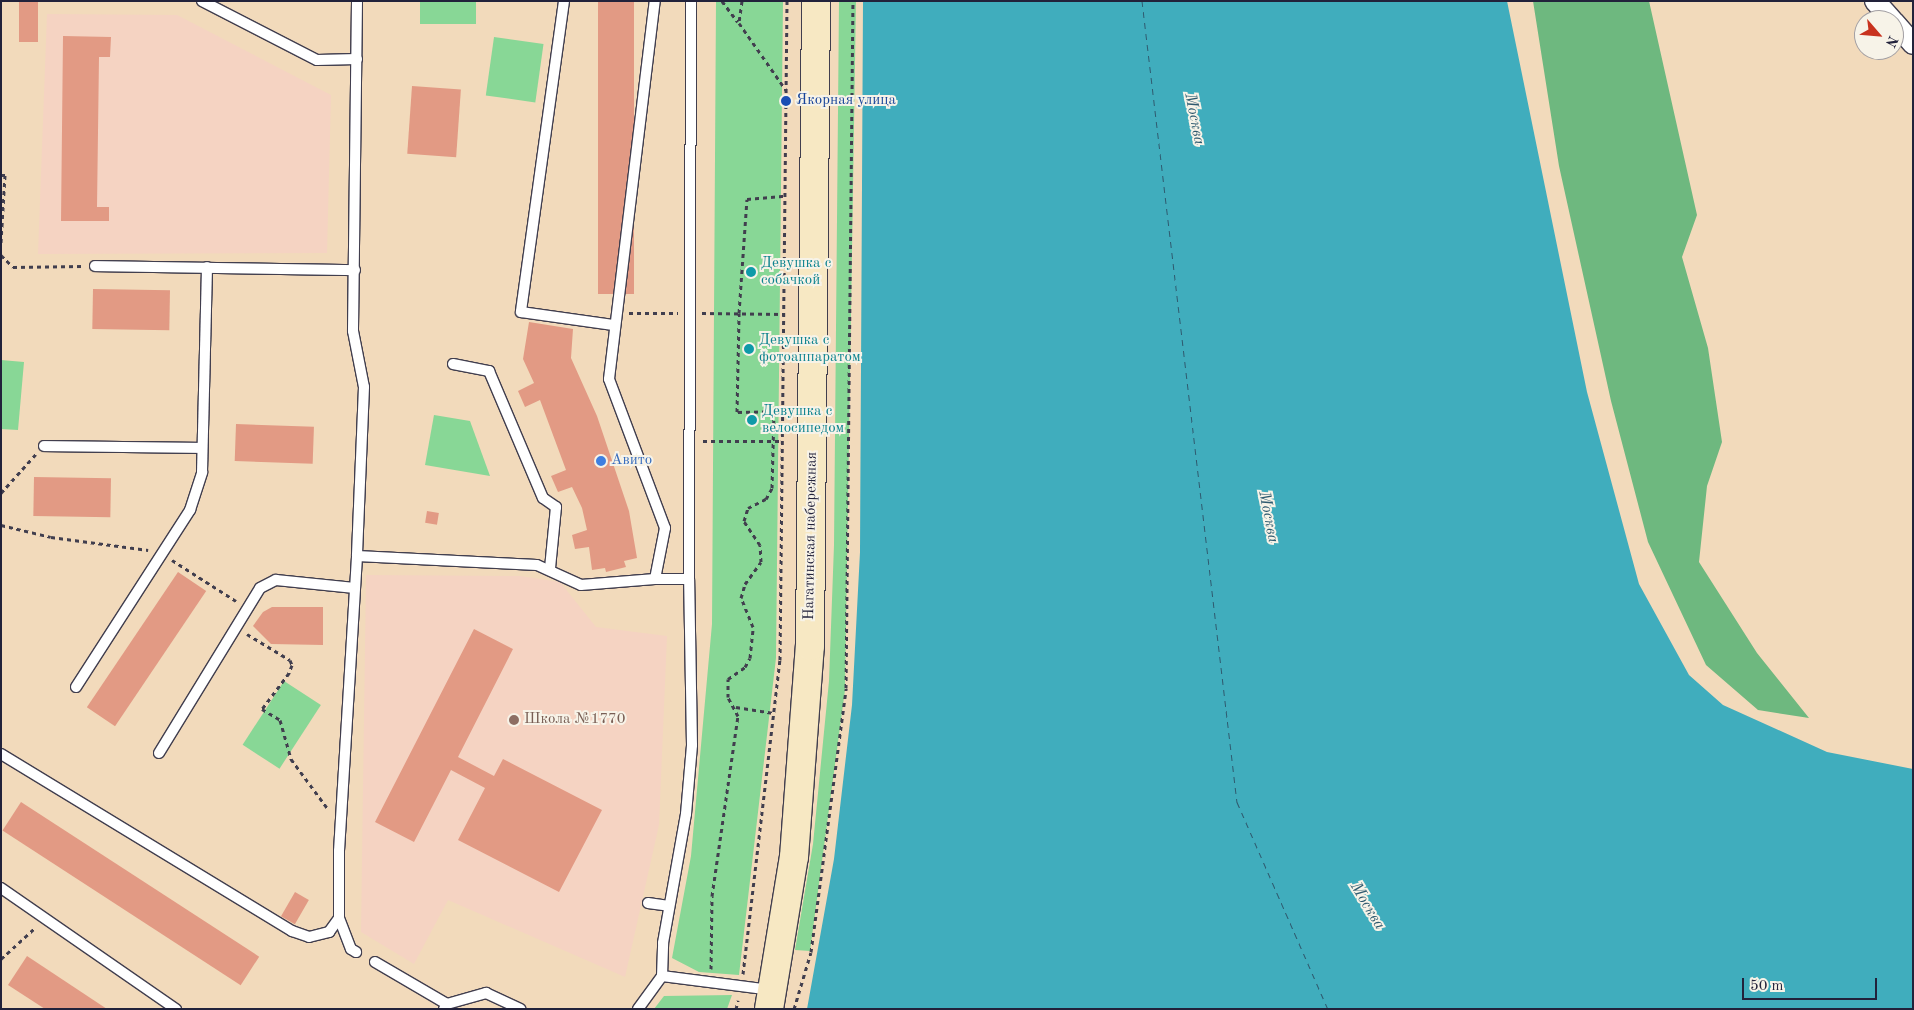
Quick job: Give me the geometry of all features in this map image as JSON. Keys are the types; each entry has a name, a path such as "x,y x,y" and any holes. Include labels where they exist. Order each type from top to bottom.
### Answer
{"street":[{"name":"Нагатинская набережная","path":"771,999 794,857 810,646 816,1"},
{"path":"1904,34 1913,44"}],"lane":[{"path":"202,1 317,60 357,60"},
{"path":"356,952 352,949 339,918 340,826 357,556 364,387 354,331 357,1"},
{"path":"564,1 521,312 613,325"},
{"path":"655,1 614,313 609,379 665,528 655,579"},
{"path":"638,1009 662,976 669,906 686,814 692,745 689,578 691,1"},
{"path":"95,266 355,270"},
{"path":"76,687 190,510 202,472 207,267"},
{"path":"453,364 489,371 542,498 556,507 550,568"},
{"path":"44,446 202,448"},
{"path":"357,556 550,568 581,585 689,578"},
{"path":"159,753 260,588 276,580 355,588"},
{"path":"1,754 292,931 308,937 329,932 339,918"},
{"path":"1,888 176,1009"},
{"path":"648,903 669,906"},
{"path":"375,962 446,1006 486,993 521,1009"},
{"path":"662,976 742,987 771,999"}],"path":[{"path":"722,1 786,90"},
{"path":"738,22 742,1"},
{"path":"736,1009 742,987 780,660 787,1"},
{"path":"794,1009 811,952 846,688 853,1"},
{"path":"1,174 4,175 1,243"},
{"path":"783,411 737,412 739,313 747,199 785,196"},
{"path":"1,255 13,267 95,266"},
{"path":"614,313 690,313"},
{"path":"707,314 784,314"},
{"path":"711,982 712,896 737,726 736,707 728,697 728,679 745,667 750,658 753,627 741,598 744,584 761,562 761,553 757,539 744,521 748,508 766,500 772,488 774,410"},
{"path":"689,440 782,441"},
{"path":"1,493 44,446"},
{"path":"1,525 51,537 162,553 247,609"},
{"path":"235,628 290,660 289,673 262,709 280,720 291,759 340,826"},
{"path":"736,707 774,713"},
{"path":"1,959 44,919"}],"shaded area":[{"path":"47,14 177,15 331,95 327,253 38,254"},
{"name":"Школа №1770","path":"366,575 520,576 560,582 596,627 667,636 659,825 625,977 448,900 414,964 361,932"}],"green space":[{"path":"420,1 476,1 476,24 420,24"},
{"path":"716,1 783,1 776,658 739,975 699,972 672,958 691,856 712,624"},
{"path":"839,1 856,1 845,690 810,951 795,950 813,844 829,681 834,545"},
{"path":"1533,1 1649,1 1697,215 1682,257 1708,348 1722,442 1707,486 1699,562 1757,653 1809,718 1758,710 1706,665 1648,542 1611,401 1559,166"},
{"path":"494,37 544,44 535,102 486,95"},
{"path":"1,360 24,362 18,430 1,429"},
{"path":"434,415 470,421 490,476 425,465"},
{"path":"284,681 321,705 280,769 243,745"},
{"path":"732,995 727,1009 654,1009 664,996"}],"water":[{"name":"Москва","path":"863,1 1507,1 1587,392 1639,584 1689,675 1723,705 1827,752 1913,769 1913,1009 807,1009 834,859 852,705 860,552"}],"building":[{"path":"19,1 38,1 38,42 19,42"},
{"path":"598,1 634,1 634,294 598,294"},
{"path":"63,36 111,37 110,57 99,57 97,207 109,207 109,221 61,221"},
{"path":"412,86 461,89 456,157 407,154"},
{"path":"93,289 170,290 169,330 92,329"},
{"path":"529,322 573,329 571,358 597,416 629,511 637,558 624,561 626,567 606,572 605,568 592,570 589,547 575,549 572,535 587,530 582,508 572,487 558,492 551,476 566,470 540,400 525,407 518,391 534,383 523,359"},
{"path":"236,424 314,427 313,464 235,461"},
{"path":"34,477 111,478 110,517 33,516"},
{"path":"427,511 439,513 437,525 425,523"},
{"path":"178,572 206,591 115,726 87,707"},
{"path":"272,607 323,607 323,645 271,644 253,626 263,612"},
{"path":"474,629 513,649 458,757 494,776 503,759 602,810 559,892 458,840 485,788 451,770 414,842 375,822"},
{"path":"21,802 259,957 241,985 2,831"},
{"path":"295,892 309,900 295,924 281,916"},
{"path":"27,956 107,1009 45,1009 8,985"}],"ferry route":[{"path":"1142,1 1237,802 1328,1009"}],"place":[{"name":"Якорная улица","path":"786,101"},
{"name":"Девушка с собачкой","path":"751,272"},
{"name":"Девушка с фотоаппаратом","path":"749,349"},
{"name":"Девушка с велосипедом","path":"752,420"},
{"name":"Авито","path":"601,461"},
{"name":"Школа №1770","path":"514,720"}]}
